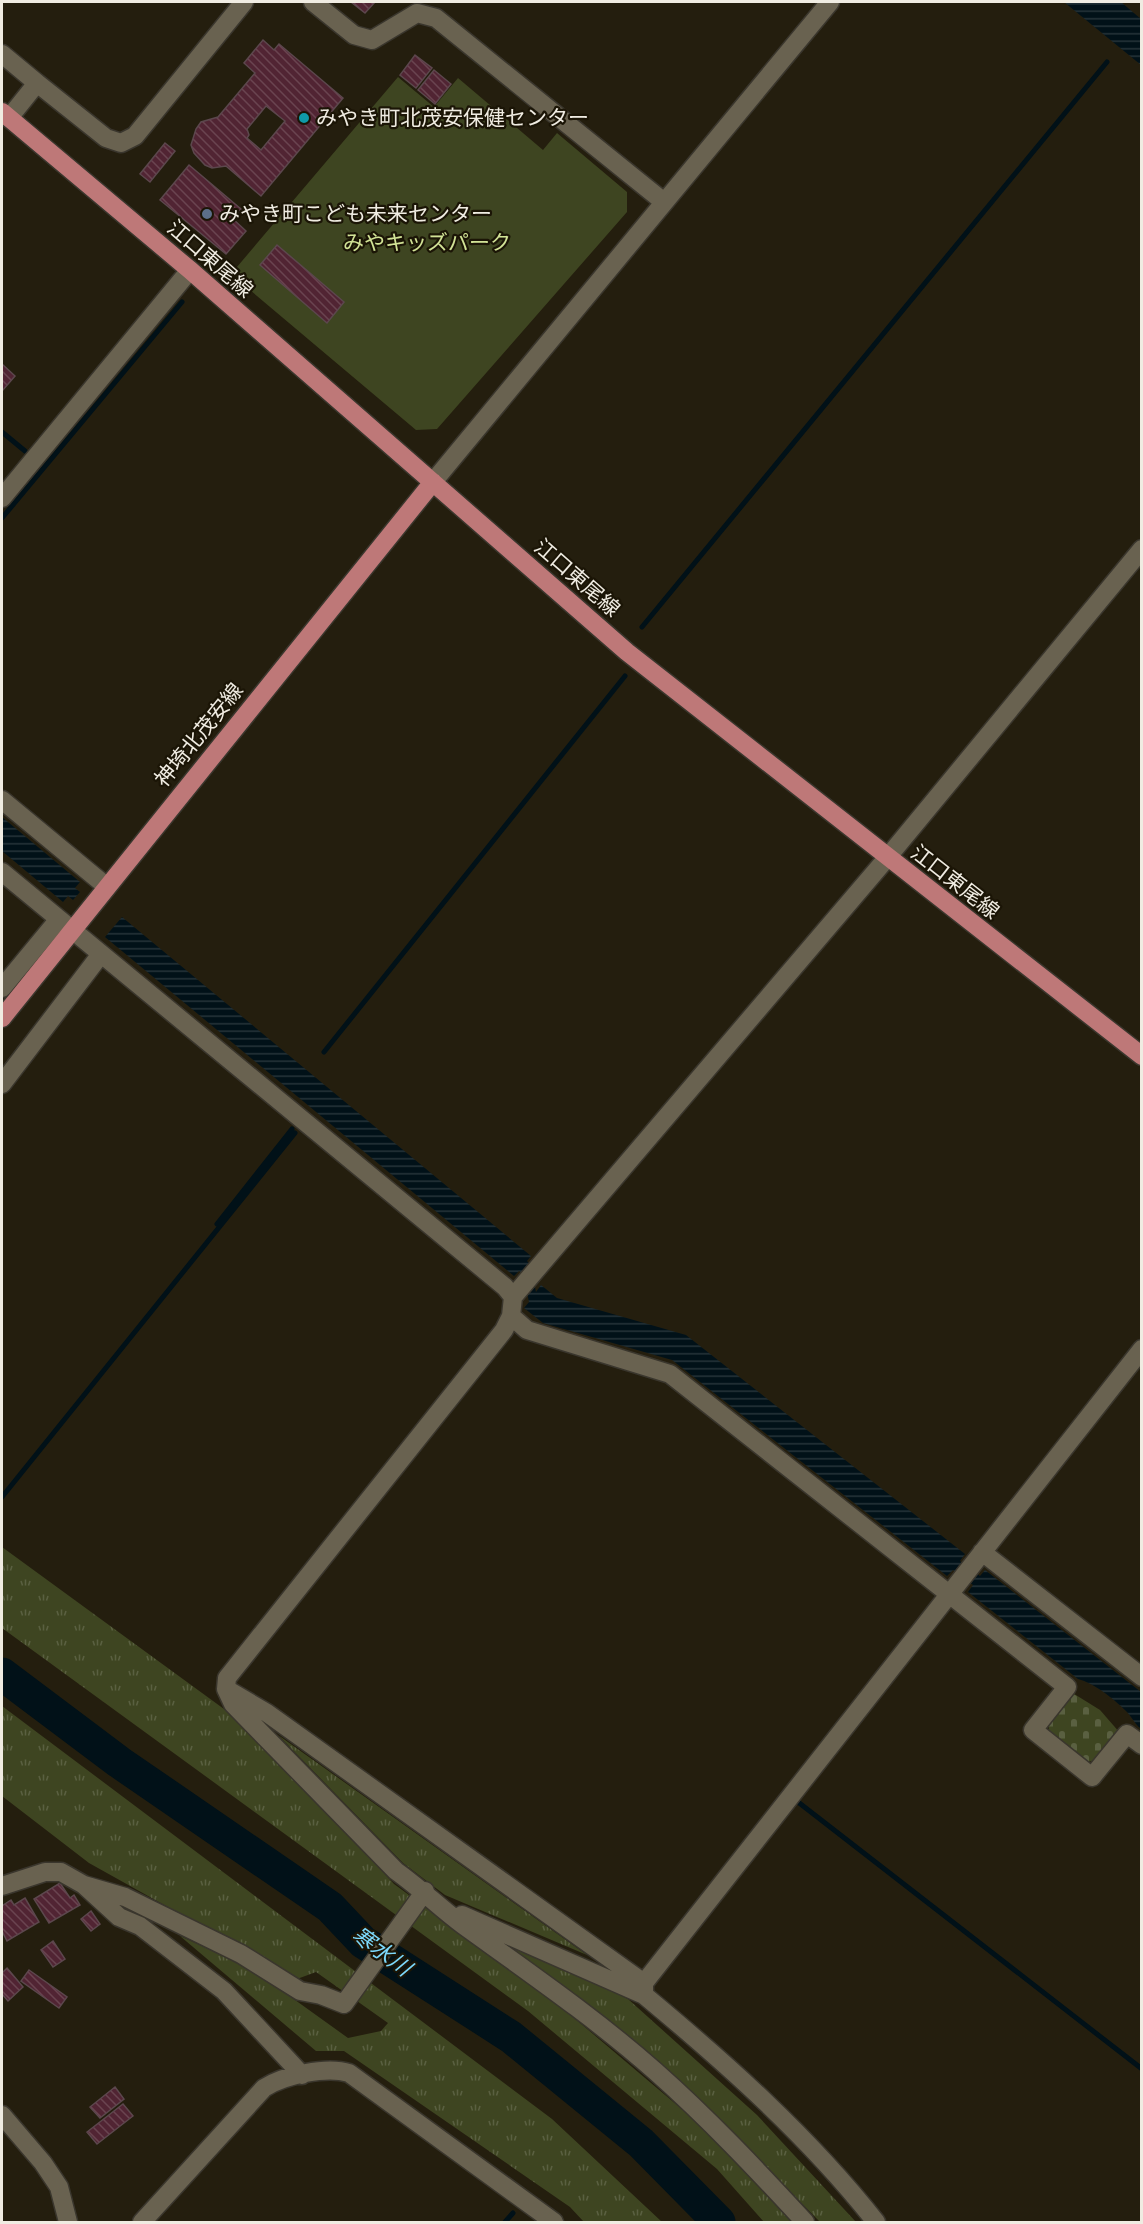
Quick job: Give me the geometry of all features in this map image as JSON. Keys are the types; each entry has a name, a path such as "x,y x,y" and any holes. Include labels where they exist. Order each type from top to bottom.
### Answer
{"main road":[{"name":"江口東尾線","path":"5,115 190,270 627,652 1142,1056"},
{"name":"神埼北茂安線","path":"2,1018 66,924 106,886 433,482"}],"street":[{"path":"2,54 106,138 121,143 135,136 244,2"},
{"path":"313,2 354,35 372,40 417,13 436,18 664,202"},
{"path":"433,482 830,2"},
{"path":"5,115 37,83"},
{"path":"2,498 190,270"},
{"path":"644,1989 421,1895 233,1704 226,1689 227,1678 504,1329 523,1286 887,858 1142,549"},
{"path":"2,800 106,886"},
{"path":"2,872 505,1287 523,1286"},
{"path":"2,988 66,924"},
{"path":"2,1084 101,954"},
{"path":"511,1316 527,1330 670,1374 1067,1687 1033,1730 1092,1777 1127,1734 1142,1745"},
{"path":"644,1989 982,1551 1142,1349"},
{"path":"982,1551 1142,1677"},
{"path":"226,1689 267,1713 644,1989 786,2122 876,2223"},
{"path":"2,1886 45,1872 61,1872 84,1885 119,1917 140,1926 224,1991 302,2075"},
{"path":"84,1885 125,1897 241,1954 300,1992 321,1995 344,2004 421,1895"},
{"path":"441,1905 459,1921 555,1991 654,2070 739,2151 805,2223"},
{"path":"142,2223 264,2088 276,2080 335,2068 349,2073 554,2223"},
{"path":"2,2115 43,2163 59,2187 68,2223"}],"green space":[{"name":"みやキッズパーク","path":"398,77 434,107 458,78 543,150 557,133 627,192 627,212 437,429 416,430 231,274"},
{"path":"2,1547 250,1728 394,1884 560,2006 723,2144 793,2222 764,2222 717,2169 528,2011 2,1628"},
{"path":"1071,1692 1100,1710 1120,1733 1096,1760 1084,1763 1049,1732 1048,1718"},
{"path":"2,1706 552,2119 662,2222 584,2222 570,2207 344,2051 316,2051 180,1936 249,1967 348,2038 381,2031 388,2023 316,1972 297,1979 89,1863 2,1796"},
{"path":"278,1735 587,1955 445,1895 403,1863"},
{"path":"488,1932 628,1999 757,2115 856,2222 820,2222 711,2111 582,2000"}],"shaded area":[{"path":"1064,2 1121,2 1141,19 1141,65"},
{"path":"2,817 80,882 75,888 80,892 73,900 68,896 63,902 2,851"},
{"path":"122,917 531,1256 527,1261 530,1264 536,1292 541,1285 557,1298 686,1335 965,1554 960,1561 980,1576 985,1570 1141,1692 1141,1729 1110,1697 1091,1684 1078,1679 968,1592 973,1585 953,1570 947,1576 672,1360 543,1323 524,1308 529,1302 523,1274 519,1271 514,1276 105,937"}],"building":[{"path":"351,2 375,2 365,13"},
{"name":"みやき町北茂安保健センター","path":"263,40 274,50 279,44 343,98 261,196 226,166 212,168 205,165 194,153 191,145 201,122 218,117 255,73 244,63","holes":["266,106 285,121 261,150 247,138 249,135 247,129"]},
{"path":"415,55 432,68 416,88 400,75"},
{"path":"434,70 451,84 435,104 418,90"},
{"path":"165,143 175,151 150,182 140,174"},
{"name":"みやき町こども未来センター","path":"189,165 241,209 233,219 246,231 226,254 160,200"},
{"path":"277,245 344,302 327,323 260,265"},
{"path":"2,364 15,376 2,391"},
{"path":"60,1883 70,1898 74,1895 80,1905 49,1923 34,1899"},
{"path":"25,1898 39,1922 7,1941 2,1931 2,1906 11,1900 14,1905"},
{"path":"91,1911 100,1924 91,1931 81,1919"},
{"path":"53,1941 65,1959 53,1967 41,1950"},
{"path":"7,1968 23,1987 8,2001 2,1994 2,1973"},
{"path":"29,1970 67,1997 59,2008 21,1981"},
{"path":"115,2087 124,2099 100,2118 90,2107"},
{"path":"123,2104 133,2116 97,2144 87,2132"}],"waterway":[{"path":"642,627 1107,62"},
{"path":"2,518 182,302"},
{"path":"2,432 25,451"},
{"path":"324,1052 625,676"},
{"path":"217,1224 292,1129"},
{"path":"2,1497 295,1133"},
{"name":"寒水川","path":"2,1674 119,1762 330,1907 363,1942 511,2037 641,2143 719,2222"},
{"path":"798,1802 1142,2069"},
{"path":"505,2222 513,2213"}],"place":[{"name":"みやき町北茂安保健センター","path":"304,118"},
{"name":"みやき町こども未来センター","path":"207,214"}]}
